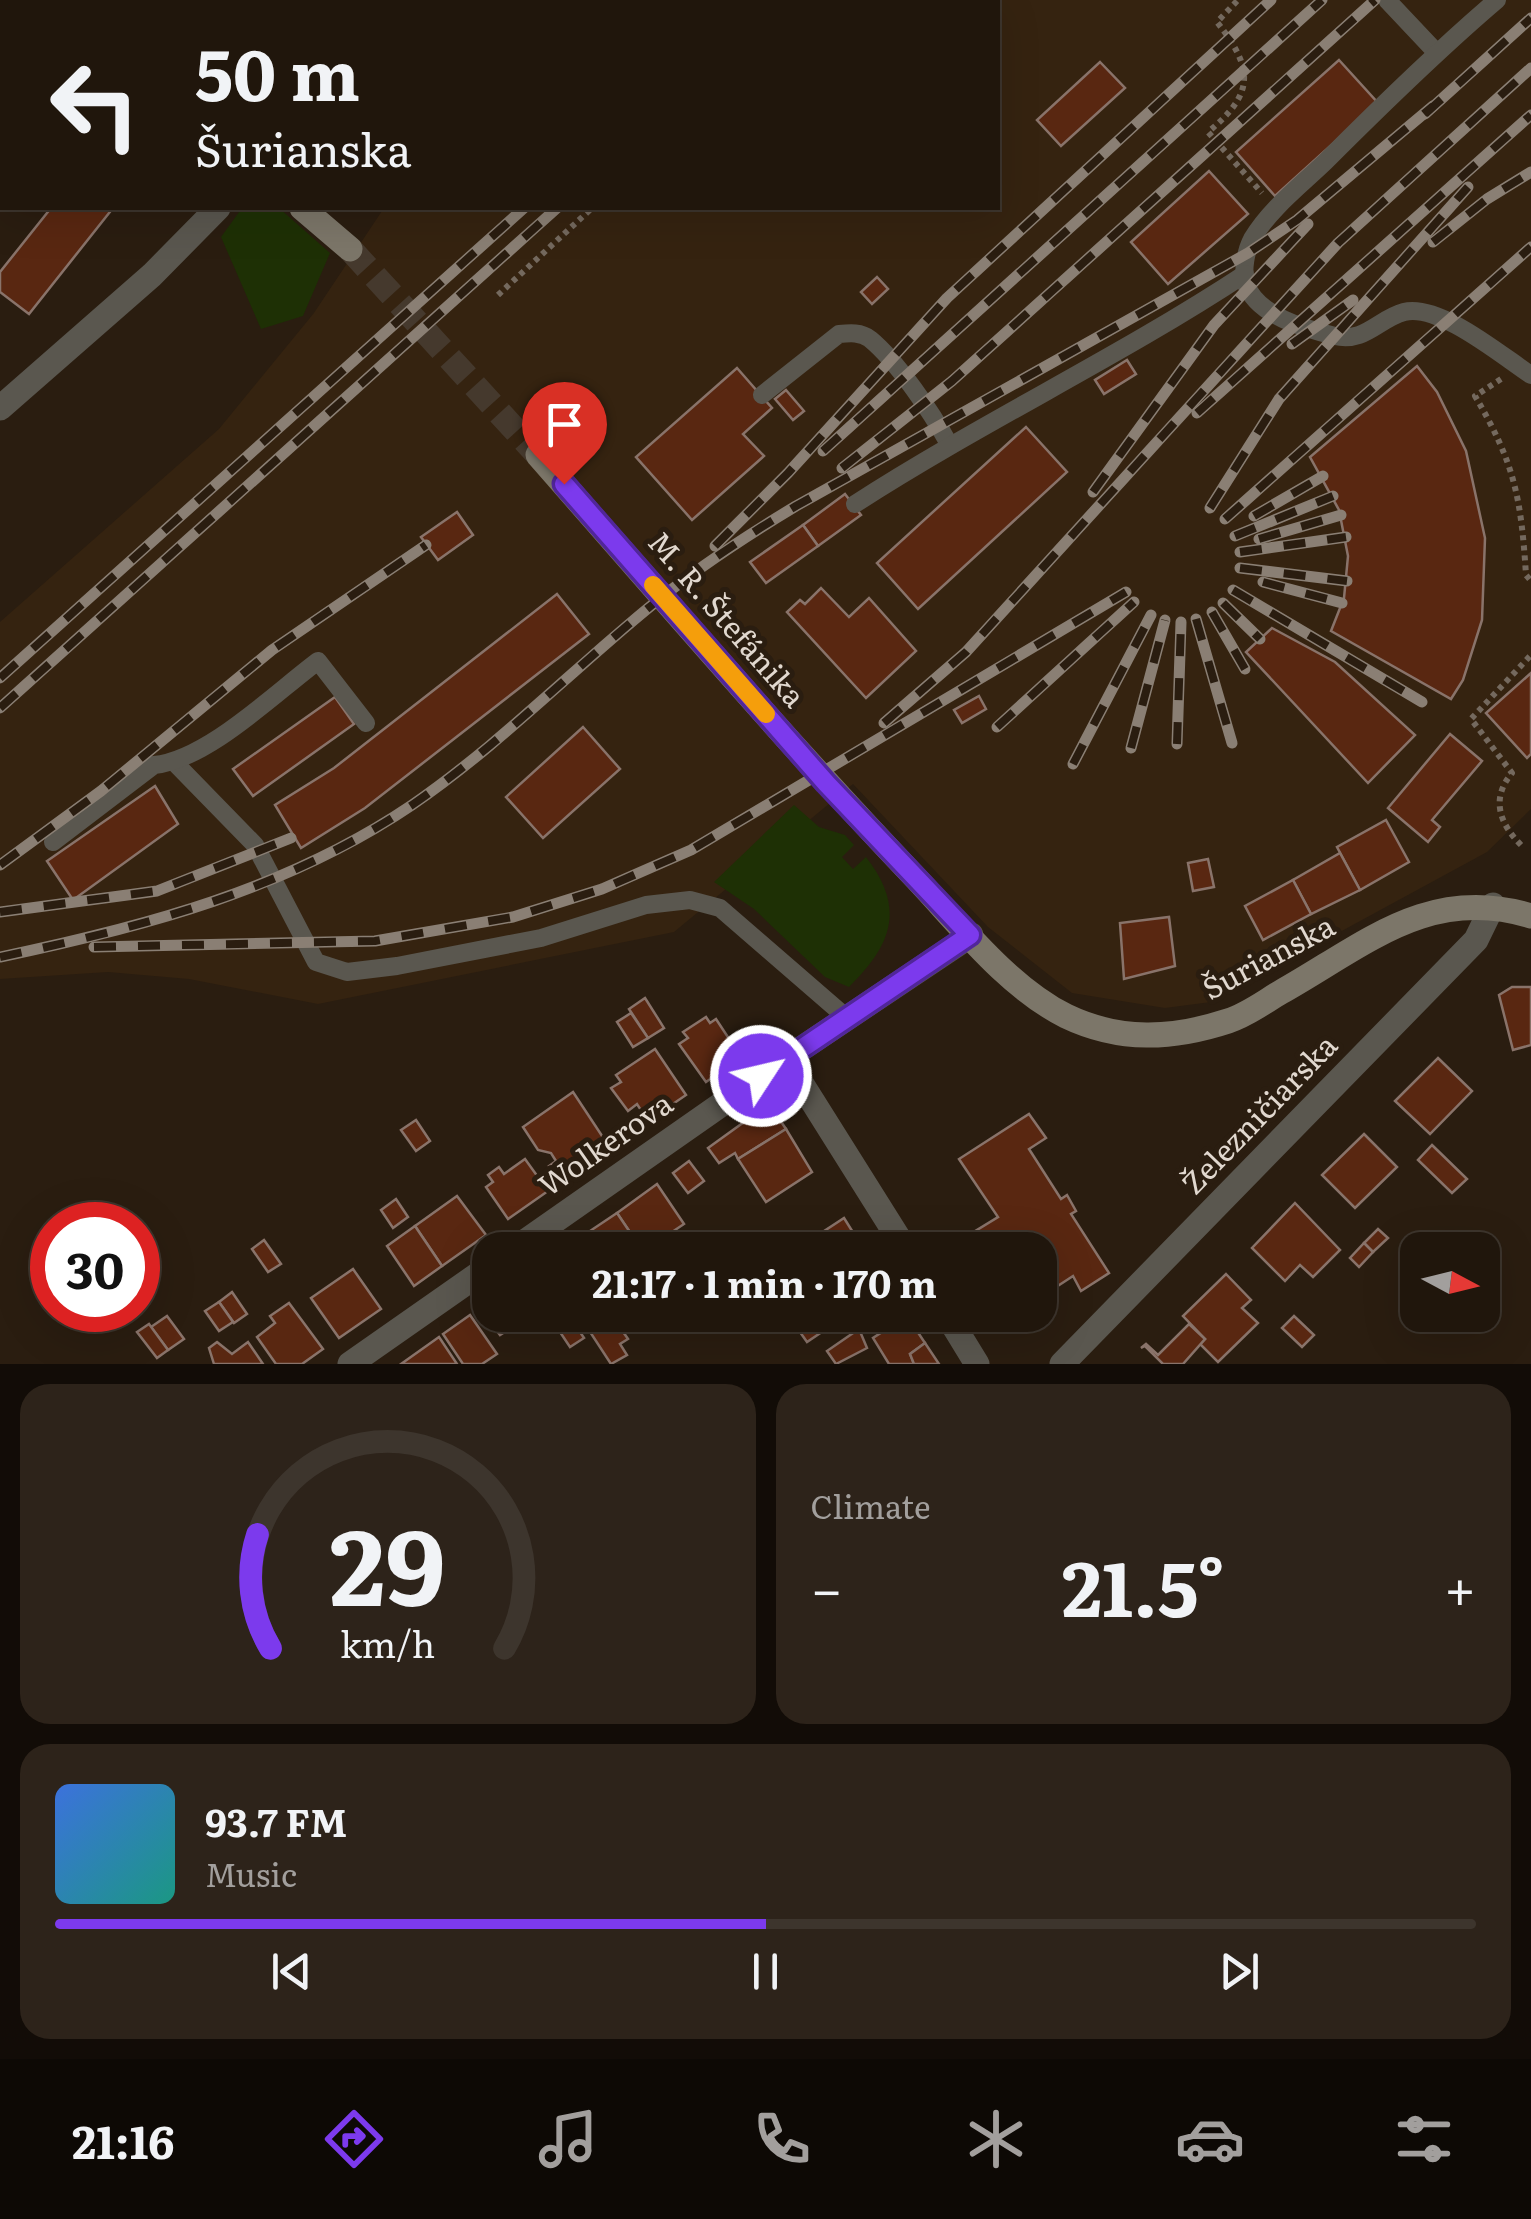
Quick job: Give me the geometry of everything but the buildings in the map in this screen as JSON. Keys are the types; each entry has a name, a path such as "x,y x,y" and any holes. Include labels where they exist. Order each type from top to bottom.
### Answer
{"street":[{"path":"0,408 155,282 216,210"},
{"path":"304,210 350,249"},
{"name":"M. R. Štefánika","path":"538,454 826,783"},
{"name":"Šurianska","path":"826,783 1031,994 1066,1016 1112,1032 1174,1036 1238,1018 1415,918 1457,906 1493,905 1531,916"},
{"name":"Železničiarska","path":"1062,1364 1476,940 1493,905"},
{"name":"Wolkerova","path":"539,1232 970,935"},
{"path":"786,1059 895,1232"},
{"path":"350,1364 472,1279"},
{"path":"958,1332 978,1364"}],"lane":[{"path":"1387,0 1436,52"},
{"path":"1497,0 1436,52 1276,208 1250,242 1244,274 1247,287 1272,312 1296,325 1348,338 1365,335 1406,312 1428,312 1525,371"},
{"path":"856,504 949,444 1166,326 1244,274"},
{"path":"762,395 839,334 868,336 949,444"},
{"path":"52,842 154,765 175,763 318,660 366,724"},
{"path":"175,763 255,845 316,962 330,970 397,966 541,938 646,905 690,900 720,908 847,1018"}],"path":[{"path":"1237,1 1217,22 1244,70 1246,91 1235,110 1208,132 1276,208"},
{"path":"498,295 590,210"},
{"path":"1525,371 1474,396 1501,440 1520,492 1526,575 1531,582"},
{"path":"1521,845 1501,824 1498,811 1505,781 1512,773 1471,719 1531,655"}],"shaded area":[{"path":"1000,0 1531,0 1531,809 1487,852 1211,1002 1165,1008 1072,993 988,927 853,784 674,932 318,1004 189,979 108,972 0,979 0,622 219,429 314,313 383,210 1000,210"}],"green space":[{"path":"241,210 281,210 330,253 303,316 261,329 221,237"},
{"path":"794,805 819,827 845,835 854,845 842,857 853,869 866,857 886,893 890,909 884,941 849,987 825,977 754,909 714,882"}],"tunnel":[{"path":"350,249 538,455"}],"railway":[{"path":"715,546 788,473 947,298 1271,0"},
{"path":"823,451 1322,0"},
{"path":"842,468 952,381 1375,0"},
{"path":"1425,114 1531,18"},
{"path":"884,723 966,652 1338,243 1531,68"},
{"path":"0,957 108,932 214,901 316,860 365,834 444,782 652,605 722,553 796,506 1248,253 1297,220 1433,106"},
{"path":"1197,413 1531,115"},
{"path":"1433,242 1487,199 1531,172"},
{"path":"1210,508 1279,399 1468,187"},
{"path":"0,678 522,210"},
{"path":"0,708 555,210"},
{"path":"1093,492 1214,325 1308,224"},
{"path":"1225,519 1531,247"},
{"path":"1292,344 1353,300"},
{"path":"1254,516 1323,476"},
{"path":"1235,536 1333,496"},
{"path":"1259,539 1341,515"},
{"path":"1240,552 1346,537"},
{"path":"0,865 101,791 272,650 426,545"},
{"path":"1240,568 1347,581"},
{"path":"1263,582 1342,603"},
{"path":"1233,590 1422,702"},
{"path":"94,947 375,941 513,917 602,889 691,850 1126,592"},
{"path":"997,727 1134,602"},
{"path":"1223,603 1260,639"},
{"path":"1212,612 1245,669"},
{"path":"1073,764 1151,615"},
{"path":"1196,619 1232,743"},
{"path":"1131,748 1165,620"},
{"path":"1177,744 1181,622"},
{"path":"0,912 157,891 291,838"}],"slow traffic":[{"path":"653,585 766,714"}],"route":[{"path":"564,484 826,783 970,935 761,1076"}]}
